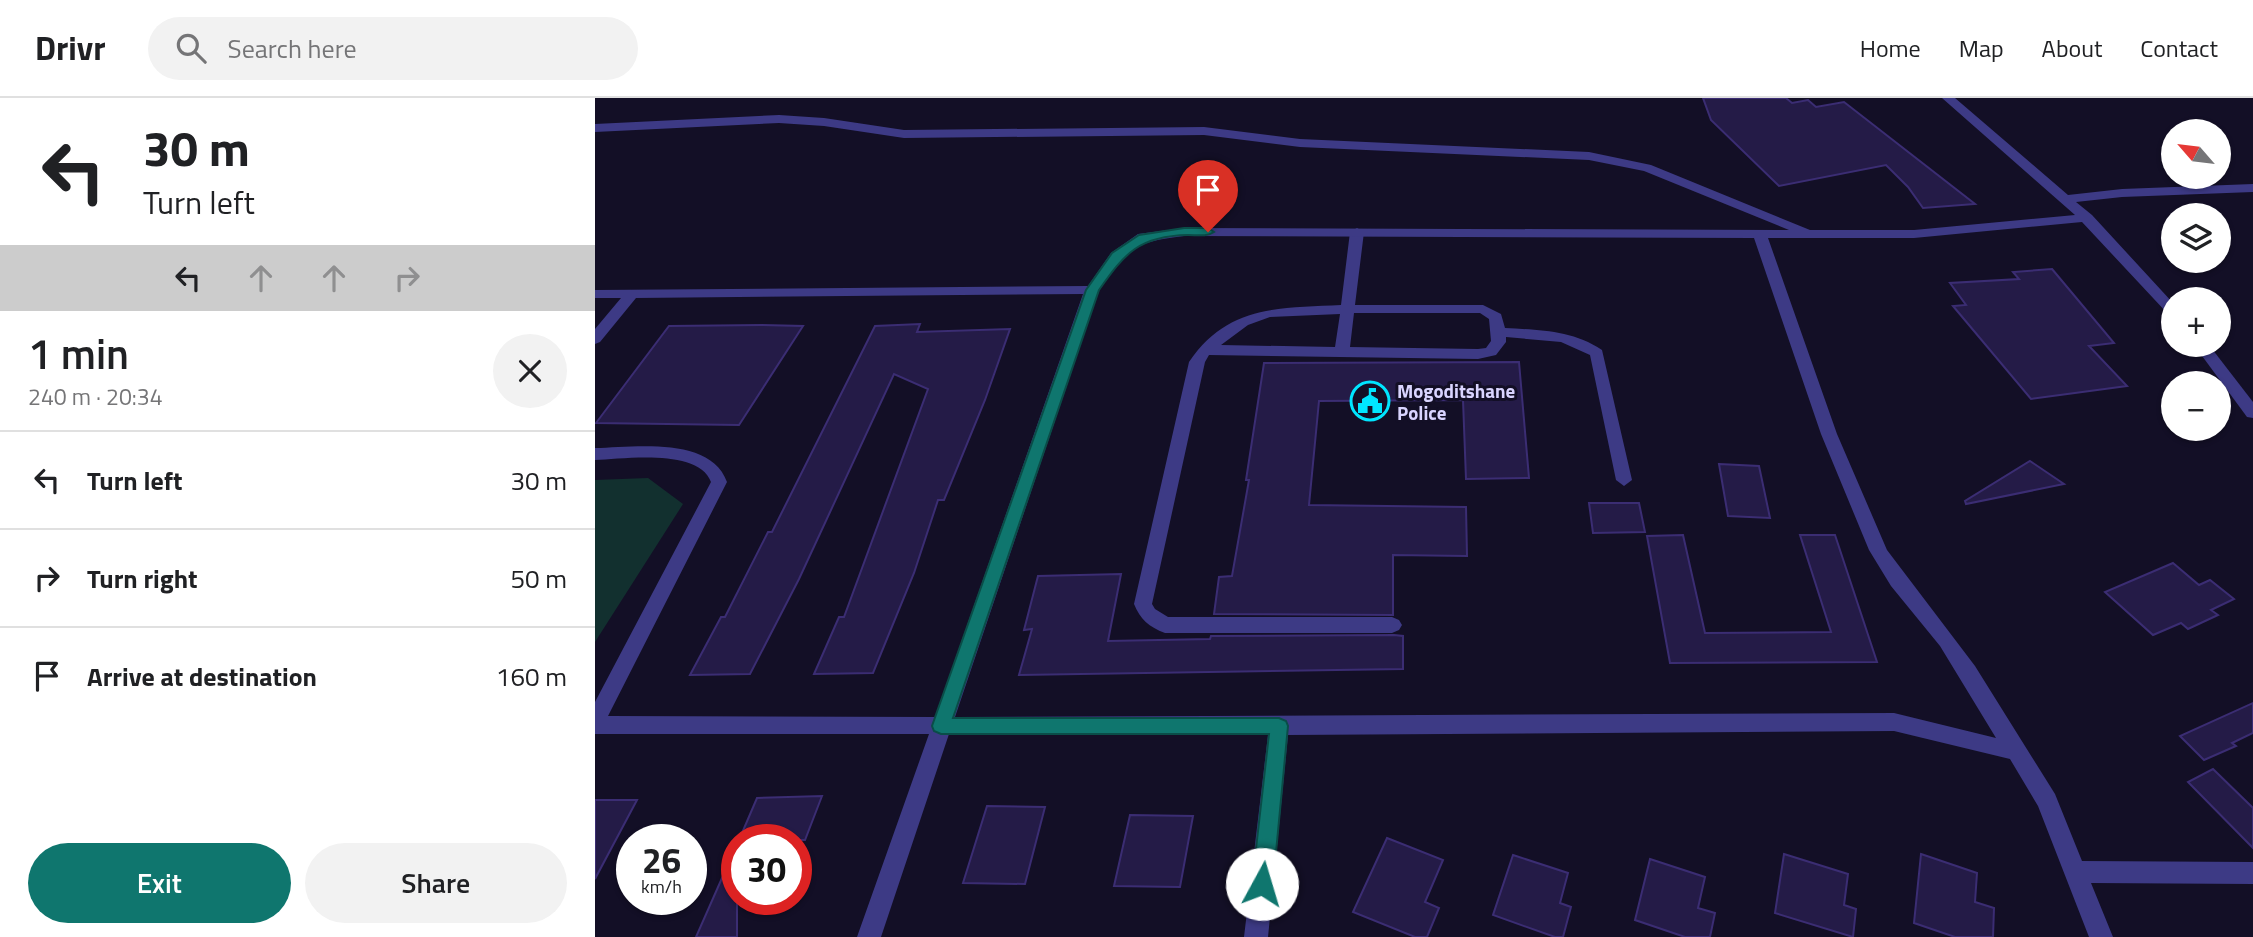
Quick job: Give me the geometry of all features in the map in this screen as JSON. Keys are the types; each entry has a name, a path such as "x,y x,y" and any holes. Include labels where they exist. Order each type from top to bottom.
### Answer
{"street":[{"path":"1948,98 2087,218 2161,298"},
{"path":"595,128 779,120 824,122 904,134 1204,131 1326,145 1589,156 1647,169 1814,235"},
{"path":"2066,199 2122,193 2253,188"},
{"path":"869,937 1092,290 1116,256 1143,237 1184,232 1915,234 2087,218"},
{"path":"1342,352 1357,232"},
{"path":"1760,234 1844,468 1879,552 1904,591 1935,626 1972,678 1989,710 2047,801 2101,937"},
{"path":"595,294 1092,290"},
{"path":"595,339 632,294"},
{"path":"1205,351 1478,355 1491,352 1499,342 1496,317 1483,309 1347,309 1268,313 1253,317 1205,351 1198,362 1143,604 1147,614 1165,625 1392,625"},
{"path":"1498,332 1565,337 1580,341 1597,353 1625,480"},
{"path":"2210,357 2253,413"},
{"path":"595,454 679,454 701,460 714,469 719,482 595,724 1279,726 1894,722 2017,752"},
{"path":"1256,937 1279,726"},
{"path":"2074,872 2253,873"}],"green space":[{"path":"648,478 683,504 595,642 595,480"}],"building":[{"path":"1703,98 1786,98 1792,103 1808,100 1816,107 1844,102 1975,204 1923,208 1908,187 1886,165 1779,186 1711,120"},
{"path":"2052,269 2114,343 2089,346 2127,386 2031,399 1953,306 1966,305 1950,283 2019,279 2013,272"},
{"path":"920,324 917,332 1010,329 985,400 944,500 938,500 914,573 873,673 814,674 839,617 844,617 928,389 894,374 799,579 750,674 690,675 721,617 725,617 768,532 772,532 875,326"},
{"path":"669,326 803,326 739,425 596,423"},
{"path":"1519,362 1529,478 1466,479 1463,400 1319,401 1309,505 1466,507 1467,556 1393,555 1393,615 1214,614 1219,577 1232,576 1249,480 1246,480 1264,363"},
{"path":"2030,461 2064,484 1966,504 1965,501"},
{"path":"1719,464 1759,466 1770,518 1728,516"},
{"path":"1589,503 1639,503 1645,532 1593,533"},
{"path":"1683,535 1705,633 1831,632 1800,535 1835,535 1877,662 1670,663 1647,536"},
{"path":"2173,563 2199,585 2210,580 2234,599 2211,610 2218,615 2188,629 2181,623 2153,635 2105,592"},
{"path":"1121,574 1108,641 1210,639 1211,636 1394,635 1403,636 1403,669 1019,675 1032,629 1024,630 1038,576"},
{"path":"2253,703 2253,733 2232,743 2236,746 2204,760 2180,736"},
{"path":"2213,769 2253,808 2253,848 2188,782"},
{"path":"822,796 811,824 746,824 757,798"},
{"path":"595,800 637,800 624,824 616,824 616,840 595,879"},
{"path":"987,806 1045,807 1025,884 963,883"},
{"path":"1130,815 1193,816 1180,887 1114,886"},
{"path":"1387,838 1443,860 1425,902 1439,908 1427,937 1415,937 1353,912"},
{"path":"1784,854 1848,874 1844,905 1856,909 1853,937 1775,913"},
{"path":"1921,854 1977,873 1975,902 1994,908 1993,937 1955,937 1914,923"},
{"path":"1513,855 1568,873 1560,903 1571,907 1563,937 1555,937 1493,915"},
{"path":"1650,859 1705,877 1698,908 1715,913 1710,937 1685,937 1635,920"},
{"path":"721,880 721,915 737,915 737,937 696,937"}],"place":[{"name":"Mogoditshane Police","path":"1370,401"}],"route":[{"path":"1208,232 1143,237 1116,256 1092,290 941,726 1279,726 1262,884"}]}
